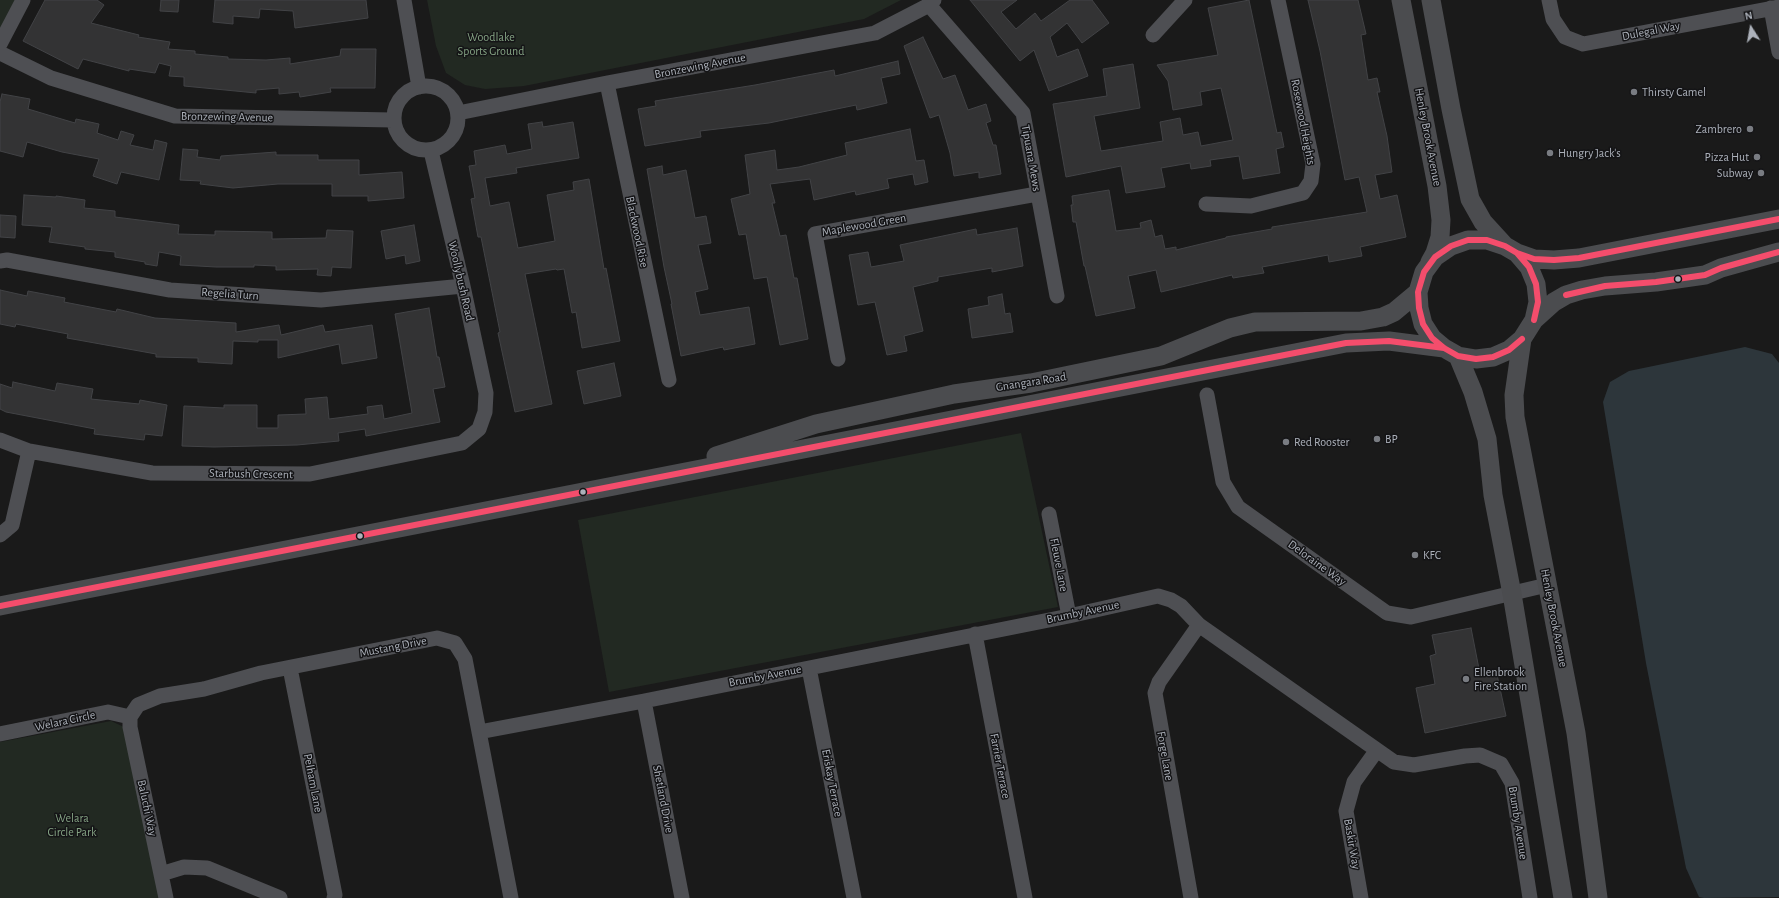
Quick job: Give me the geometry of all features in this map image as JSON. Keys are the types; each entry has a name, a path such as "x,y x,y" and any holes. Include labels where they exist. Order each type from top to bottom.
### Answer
{"main road":[{"name":"Henley Brook Avenue","path":"1401,0 1437,186 1441,220 1440,237 1435,253 1424,272"},
{"path":"1431,0 1451,109 1470,199 1483,222 1529,267 1536,284 1538,302 1534,320"},
{"path":"1779,219 1579,258 1554,260 1534,259 1487,240 1468,240 1450,246 1435,257 1424,272 1418,292 1418,308 1423,324 1432,338 1451,352 1476,359 1493,357 1508,350 1522,339 1534,320 1554,302 1566,295 1582,290 1705,275 1721,268 1779,252"},
{"name":"Gnangara Road","path":"639,482 816,424 954,394 1031,383 1154,357 1230,328 1255,322 1361,321 1383,317 1394,312 1418,292"},
{"name":"Henley Brook Avenue","path":"1522,339 1514,395 1515,417 1576,733 1598,898"},
{"name":"Gnangara Road","path":"0,606 1346,343 1389,341 1451,352"},
{"path":"1451,352 1473,392 1487,440 1493,495 1512,594 1563,898"}],"street":[{"path":"0,44 23,0"},
{"path":"404,0 419,87"},
{"path":"1153,35 1185,0"},
{"name":"Rosewood Heights","path":"1206,204 1251,206 1303,193 1311,181 1313,164 1278,0"},
{"name":"Dulegal Way","path":"1549,0 1553,19 1565,37 1583,44 1775,7"},
{"name":"Bronzewing Avenue","path":"458,113 607,83 875,33 931,2"},
{"name":"Tipuana Mews","path":"931,2 1023,113 1057,296"},
{"path":"1775,7 1779,52"},
{"name":"Bronzewing Avenue","path":"0,53 51,78 175,116 393,120"},
{"name":"Blackwood Rise","path":"607,83 668,380"},
{"path":"430,86 440,89 449,95 455,103 458,113 459,124 449,142 441,148 431,151 420,151 410,147 401,140 396,131 393,120 394,111 403,95 410,90 419,87 430,86"},
{"name":"Woollybush Road","path":"431,151 463,286 486,393 485,412"},
{"name":"Maplewood Green","path":"838,359 815,234 1037,194"},
{"name":"Regelia Turn","path":"0,261 7,260 170,290 321,300 463,286"},
{"name":"Deloraine Way","path":"1207,395 1223,482 1238,507 1387,614 1411,617 1547,585"},
{"name":"Starbush Crescent","path":"0,440 29,451 152,473 310,474 462,443 479,429 485,412"},
{"path":"0,535 12,525 29,451"},
{"name":"Fleuve Lane","path":"1049,514 1070,616"},
{"name":"Brumby Avenue","path":"479,732 644,701 1070,616 1158,596 1171,600 1181,606 1199,625 1394,762 1414,765 1465,756 1480,755 1501,764 1512,783 1530,898"},
{"name":"Forge Lane","path":"1191,898 1155,693 1159,682 1199,625"},
{"name":"Farrier Terrace","path":"975,634 1025,898"},
{"name":"Mustang Drive","path":"130,717 138,705 160,696 204,689 261,673 437,638 455,643 465,659 510,898"},
{"name":"Pelham Lane","path":"290,668 334,887 334,898"},
{"name":"Eriskay Terrace","path":"809,668 854,898"},
{"name":"Shetland Drive","path":"644,701 682,898"},
{"name":"Welara Circle","path":"0,734 108,712 130,717"},
{"name":"Baluchi Way","path":"130,717 130,727 166,898"},
{"name":"Baskir Way","path":"1361,898 1346,811 1354,782 1377,750"},
{"path":"161,874 184,867 207,868 280,898"}],"green space":[{"path":"0,0 18,0 0,35"},
{"name":"Woodlake Sports Ground","path":"427,0 901,0 864,19 524,86 485,89 465,85 446,73 436,46"},
{"path":"1021,433 1058,607 609,692 578,520"},
{"name":"Welara Circle Park","path":"111,721 126,728 162,898 0,898 0,742"}],"shaded area":[{"path":"1745,347 1772,354 1779,363 1779,897 1704,898 1699,897 1686,868 1646,663 1603,402 1610,382 1629,371"}],"building":[{"path":"45,0 97,0 104,5 91,23 139,35 138,37 170,42 168,49 195,51 195,54 228,57 228,59 266,60 290,58 290,64 340,56 341,49 376,49 375,88 330,88 331,92 300,97 299,92 279,94 279,88 256,90 256,93 184,86 184,77 169,76 171,66 159,63 155,73 129,69 129,71 83,59 78,69 23,41"},
{"path":"161,0 179,0 178,12 160,11"},
{"path":"215,0 366,0 368,18 295,28 293,11 260,9 259,18 233,16 233,24 213,22"},
{"path":"970,0 1017,0 1001,12 1016,29 1035,13 1041,21 1070,0 1092,0 1109,23 1082,43 1067,23 1050,37 1057,57 1078,49 1088,76 1049,91 1034,50 1020,61"},
{"path":"1249,0 1277,133 1281,132 1284,147 1276,149 1280,173 1243,179 1239,156 1210,160 1211,166 1191,169 1190,163 1161,168 1165,187 1126,193 1121,166 1066,177 1053,104 1107,96 1103,69 1133,64 1140,108 1094,116 1101,151 1163,141 1160,122 1180,118 1183,135 1198,132 1201,146 1233,140 1221,88 1200,92 1202,105 1173,110 1168,81 1157,65 1218,55 1208,8"},
{"path":"1308,0 1358,0 1366,34 1361,35 1368,80 1377,78 1380,92 1377,92 1387,136 1392,172 1375,175 1380,199 1397,195 1406,237 1360,247 1362,256 1329,262 1328,255 1262,267 1264,273 1233,278 1232,275 1161,292 1156,270 1128,276 1135,308 1096,316 1084,266 1076,222 1073,222 1071,205 1073,205 1072,196 1109,190 1116,231 1141,228 1140,223 1151,220 1155,237 1162,235 1165,249 1176,247 1176,250 1226,237 1272,229 1272,227 1367,212 1359,177 1345,180 1320,51"},
{"path":"923,37 943,79 955,75 968,110 986,104 991,121 986,123 993,145 996,145 1001,174 979,178 979,172 954,176 950,153 939,115 930,118 904,46"},
{"path":"898,61 900,74 881,78 887,103 857,110 856,105 769,123 700,131 701,137 645,146 638,109 656,106 655,101 755,85 834,70 835,76"},
{"path":"2,94 30,99 28,109 75,123 76,119 99,124 97,133 118,140 121,131 134,135 130,145 153,150 155,140 167,143 159,180 121,172 117,184 93,176 99,159 62,152 27,142 23,157 0,151 0,102"},
{"path":"542,122 543,127 573,122 579,158 516,168 517,173 485,178 490,206 509,202 518,248 555,241 547,195 574,190 573,182 589,179 604,269 606,268 620,341 582,348 576,312 572,313 564,269 525,274 552,404 515,412 498,333 500,332 481,237 478,237 471,199 475,198 469,166 476,165 474,151 505,145 507,154 532,149 528,124"},
{"path":"910,129 916,161 924,160 928,182 915,185 913,174 887,179 889,188 856,195 855,191 814,200 810,179 770,184 775,203 772,203 780,236 786,235 794,278 797,278 808,339 780,345 767,277 754,279 746,234 739,235 731,199 750,194 745,155 775,150 777,170 799,167 847,155 845,143"},
{"path":"183,149 198,150 197,157 220,160 221,156 276,152 276,155 318,155 318,160 359,160 359,175 402,172 404,198 368,201 368,196 332,196 332,184 278,184 233,188 200,184 201,181 180,180"},
{"path":"662,166 663,175 686,170 695,218 706,216 711,243 698,245 708,289 695,292 700,315 749,307 755,344 724,350 723,347 681,356 647,169"},
{"path":"24,195 56,196 85,200 84,208 115,211 115,217 179,225 178,234 215,235 215,231 272,232 272,239 326,238 327,230 353,231 351,268 332,267 331,276 317,275 318,269 276,270 276,266 254,265 254,267 216,267 180,265 181,256 159,252 157,266 145,264 145,262 115,257 115,252 85,249 85,247 49,242 52,227 22,225"},
{"path":"0,215 16,216 15,238 0,237"},
{"path":"414,225 420,261 406,264 405,255 386,259 381,231"},
{"path":"1017,228 1023,266 992,272 992,268 938,277 938,281 913,287 923,331 904,336 907,351 887,355 875,302 858,305 849,255 868,252 871,267 904,261 900,245 976,229 977,235"},
{"path":"0,290 27,296 28,291 65,298 64,302 116,312 117,309 155,318 236,323 236,332 279,325 281,335 323,325 325,332 372,325 377,358 342,364 339,344 278,358 278,340 258,340 258,342 233,341 232,364 198,362 198,358 156,357 156,354 67,338 68,334 16,324 15,327 0,324"},
{"path":"1002,294 1005,314 1010,313 1013,332 972,338 968,309 989,305 988,297"},
{"path":"429,308 437,357 439,357 445,387 433,389 440,422 366,436 365,429 338,433 339,441 297,445 214,447 182,446 184,406 224,408 224,405 257,405 257,428 278,428 278,415 306,414 305,399 327,397 329,419 368,414 367,407 382,405 384,419 412,413 395,314"},
{"path":"614,363 621,396 584,404 577,371"},
{"path":"13,382 55,391 57,383 93,389 91,399 139,404 140,400 167,405 162,436 145,434 144,440 94,434 95,429 6,412 0,409 0,384 12,388"},
{"name":"Ellenbrook Fire Station","path":"1471,628 1480,674 1496,670 1506,716 1425,733 1416,688 1435,684 1430,656 1436,654 1432,635"}],"transit line":[{"path":"1517,253 1534,259 1554,260 1579,258 1779,219"},
{"path":"1522,339 1509,350 1493,357 1476,359 1458,356 1444,348 1432,338 1423,324 1419,308 1418,292 1424,272 1435,257 1451,246 1468,240 1487,240 1505,246 1517,253 1529,267 1536,284 1538,302 1534,320"},
{"path":"1566,295 1605,286 1656,282 1705,275 1721,268 1779,252"},
{"path":"0,606 1346,343 1389,341 1444,348"}],"place":[{"name":"Thirsty Camel","path":"1634,92"},
{"name":"Zambrero","path":"1750,129"},
{"name":"Hungry Jack's","path":"1550,153"},
{"name":"Pizza Hut","path":"1757,157"},
{"name":"Subway","path":"1761,173"},
{"name":"BP","path":"1377,439"},
{"name":"Red Rooster","path":"1286,442"},
{"name":"KFC","path":"1415,555"},
{"name":"Ellenbrook Fire Station","path":"1466,679"}]}
